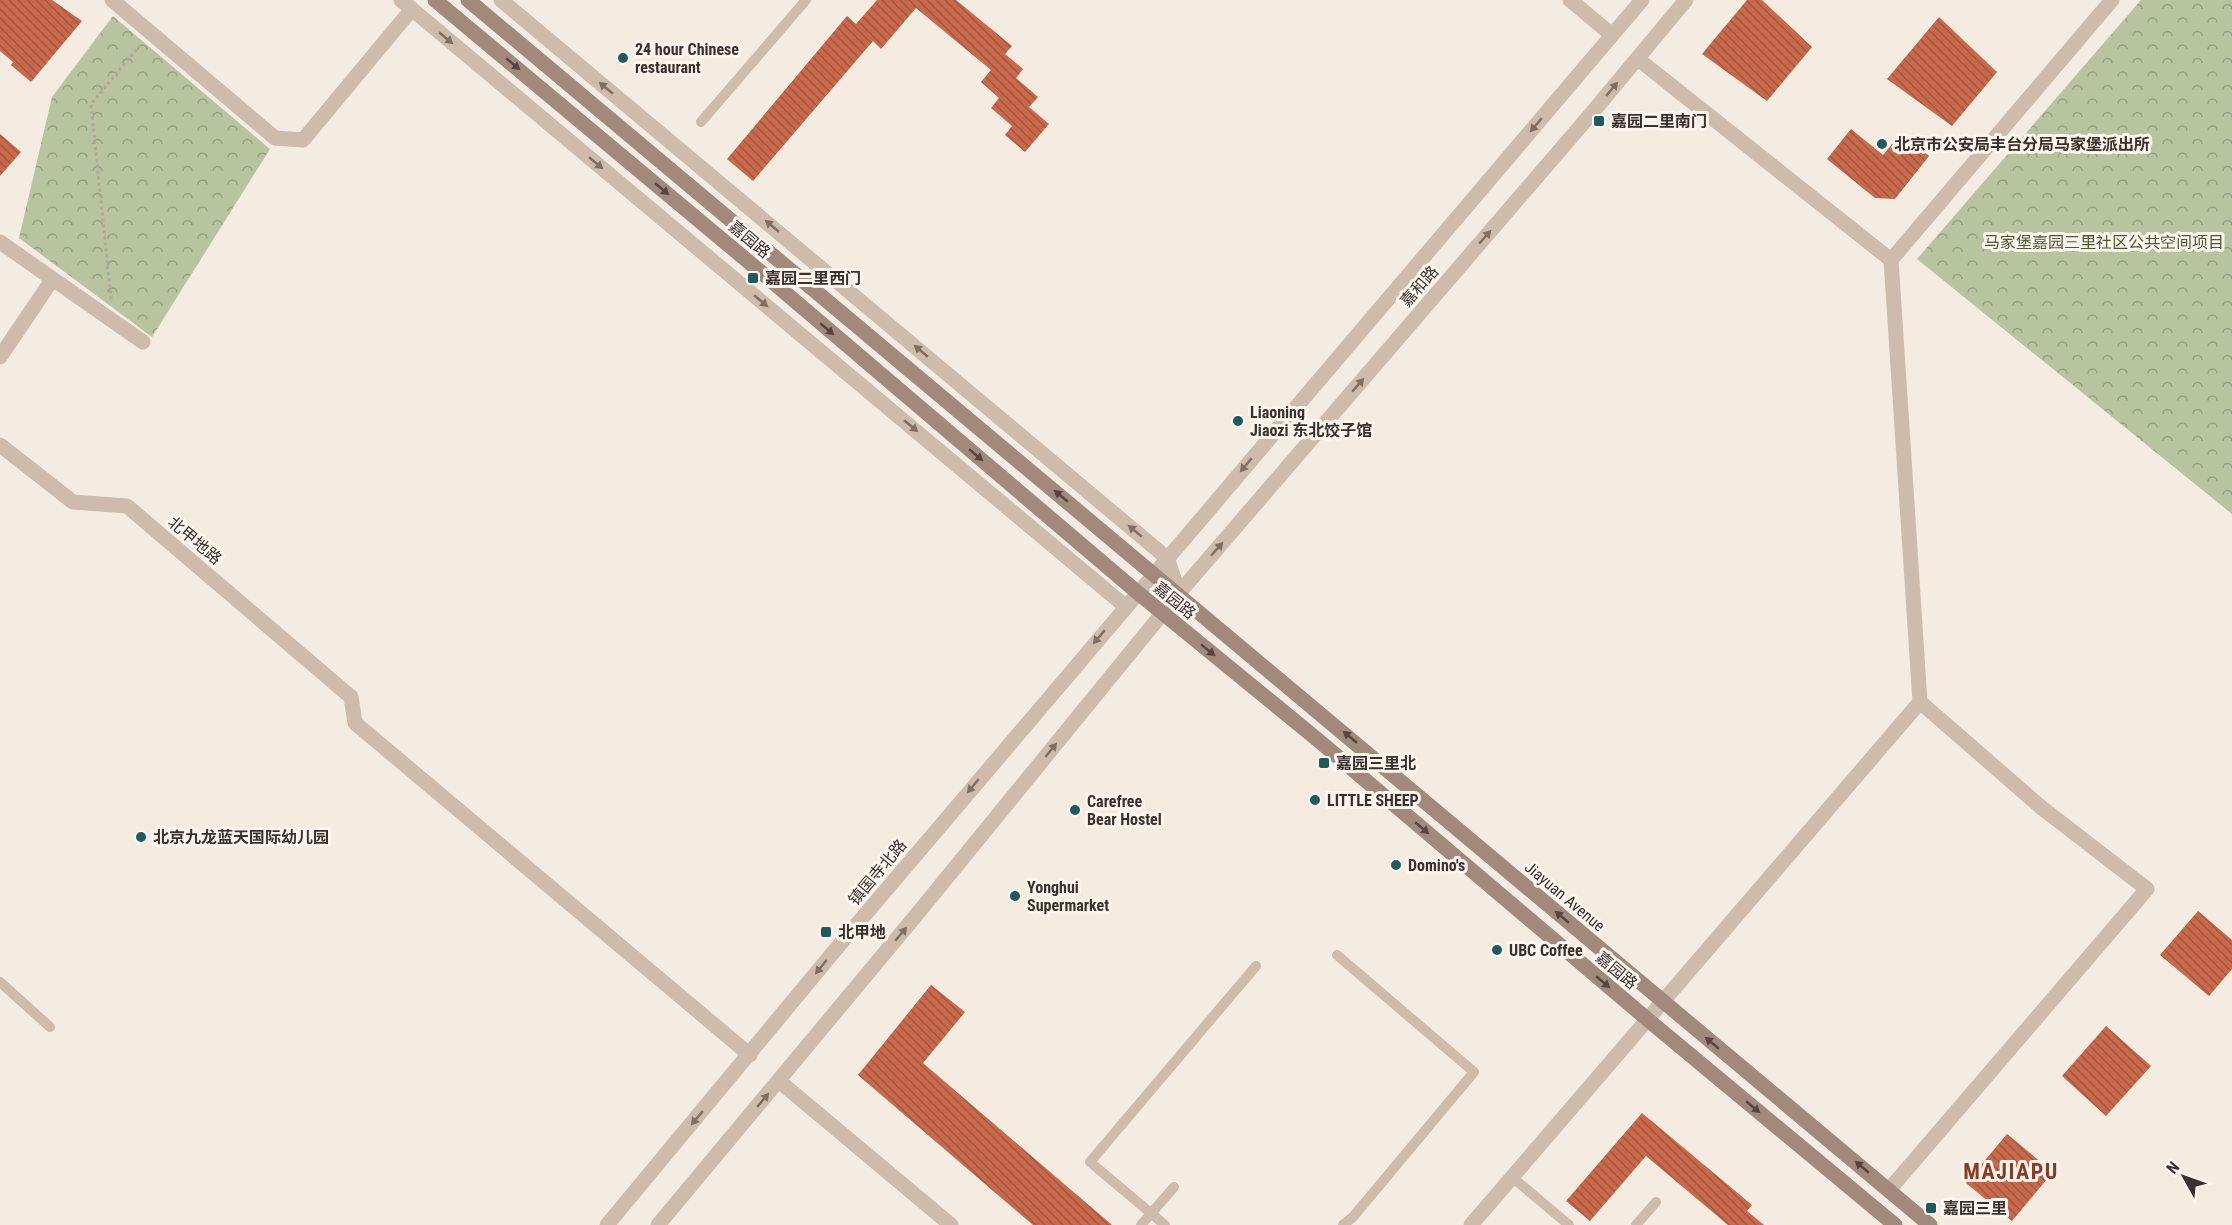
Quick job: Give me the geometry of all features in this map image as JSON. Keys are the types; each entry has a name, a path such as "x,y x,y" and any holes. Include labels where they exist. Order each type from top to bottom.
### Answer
{"main road":[{"name":"嘉园路","path":"435,0 762,273 1162,613 1332,752 1647,1019 1895,1225"},
{"name":"嘉园路","path":"468,0 1179,593"},
{"name":"Jiayuan Avenue","path":"1179,593 1930,1225"}],"street":[{"path":"112,0 275,138 303,140 406,4 1125,606"},
{"path":"501,0 1167,558 1179,593 658,1225"},
{"path":"1570,0 1612,35"},
{"name":"嘉和路","path":"1154,573 1642,0"},
{"name":"嘉和路","path":"1179,593 1686,0"},
{"path":"1471,1225 1920,702 1891,260 2112,0"},
{"path":"1638,58 1891,260"},
{"path":"0,242 143,342"},
{"path":"0,357 52,280"},
{"name":"北甲地路","path":"0,445 73,502 127,506 351,697 355,723 750,1055"},
{"name":"镇国寺北路","path":"607,1225 841,943 1154,573"},
{"path":"1889,1190 2147,889 2042,808 1920,702"},
{"path":"779,1081 951,1225"}],"lane":[{"path":"700,122 806,0"},
{"path":"1337,955 1474,1072 1353,1217 1343,1225"},
{"path":"1165,1225 1090,1162 1256,966"},
{"path":"0,982 50,1027"},
{"path":"1512,1177 1569,1225"},
{"path":"1141,1225 1174,1187"},
{"path":"1636,1225 1656,1202"}],"path":[{"path":"114,322 91,104 151,32"}],"green space":[{"name":"马家堡嘉园三里社区公共空间项目","path":"2141,0 2232,0 2232,514 1917,259"},
{"path":"113,16 270,149 152,337 19,238 52,97"}],"building":[{"path":"0,0 52,0 82,21 31,82 11,65 13,62 0,51"},
{"path":"877,0 956,0 1012,46 1005,54 1023,69 1016,78 1038,97 1029,107 1049,124 1025,152 1005,135 1012,126 991,108 999,98 981,82 991,70 916,8 881,49 873,41 753,181 727,159 847,16 856,24"},
{"path":"1747,0 1762,0 1812,47 1767,101 1702,54"},
{"path":"1939,17 1997,72 1952,126 1887,79"},
{"path":"1851,129 1883,155 1901,133 1929,156 1895,199 1875,198 1827,159"},
{"path":"0,134 21,152 0,176"},
{"path":"2198,911 2232,940 2232,969 2209,996 2160,955"},
{"path":"931,985 965,1012 923,1063 1112,1225 1033,1225 858,1075"},
{"path":"2106,1026 2151,1066 2106,1116 2062,1076"},
{"path":"1642,1113 1752,1205 1747,1211 1764,1225 1728,1225 1646,1156 1590,1221 1566,1201"},
{"path":"2007,1134 2053,1172 2012,1221 1966,1183"}],"place":[{"name":"24 hour Chinese restaurant","path":"623,58"},
{"name":"嘉园二里南门","path":"1599,121"},
{"name":"北京市公安局丰台分局马家堡派出所","path":"1882,144"},
{"name":"嘉园二里西门","path":"753,278"},
{"name":"Liaoning Jiaozi 东北饺子馆","path":"1238,421"},
{"name":"嘉园三里北","path":"1324,763"},
{"name":"LITTLE SHEEP","path":"1315,800"},
{"name":"Carefree Bear Hostel","path":"1075,810"},
{"name":"北京九龙蓝天国际幼儿园","path":"141,837"},
{"name":"Domino's","path":"1396,865"},
{"name":"Yonghui Supermarket","path":"1015,896"},
{"name":"北甲地","path":"826,932"},
{"name":"UBC Coffee","path":"1497,950"},
{"name":"嘉园三里","path":"1931,1208"}],"district":[{"name":"MAJIAPU","path":"2011,1171"}]}
